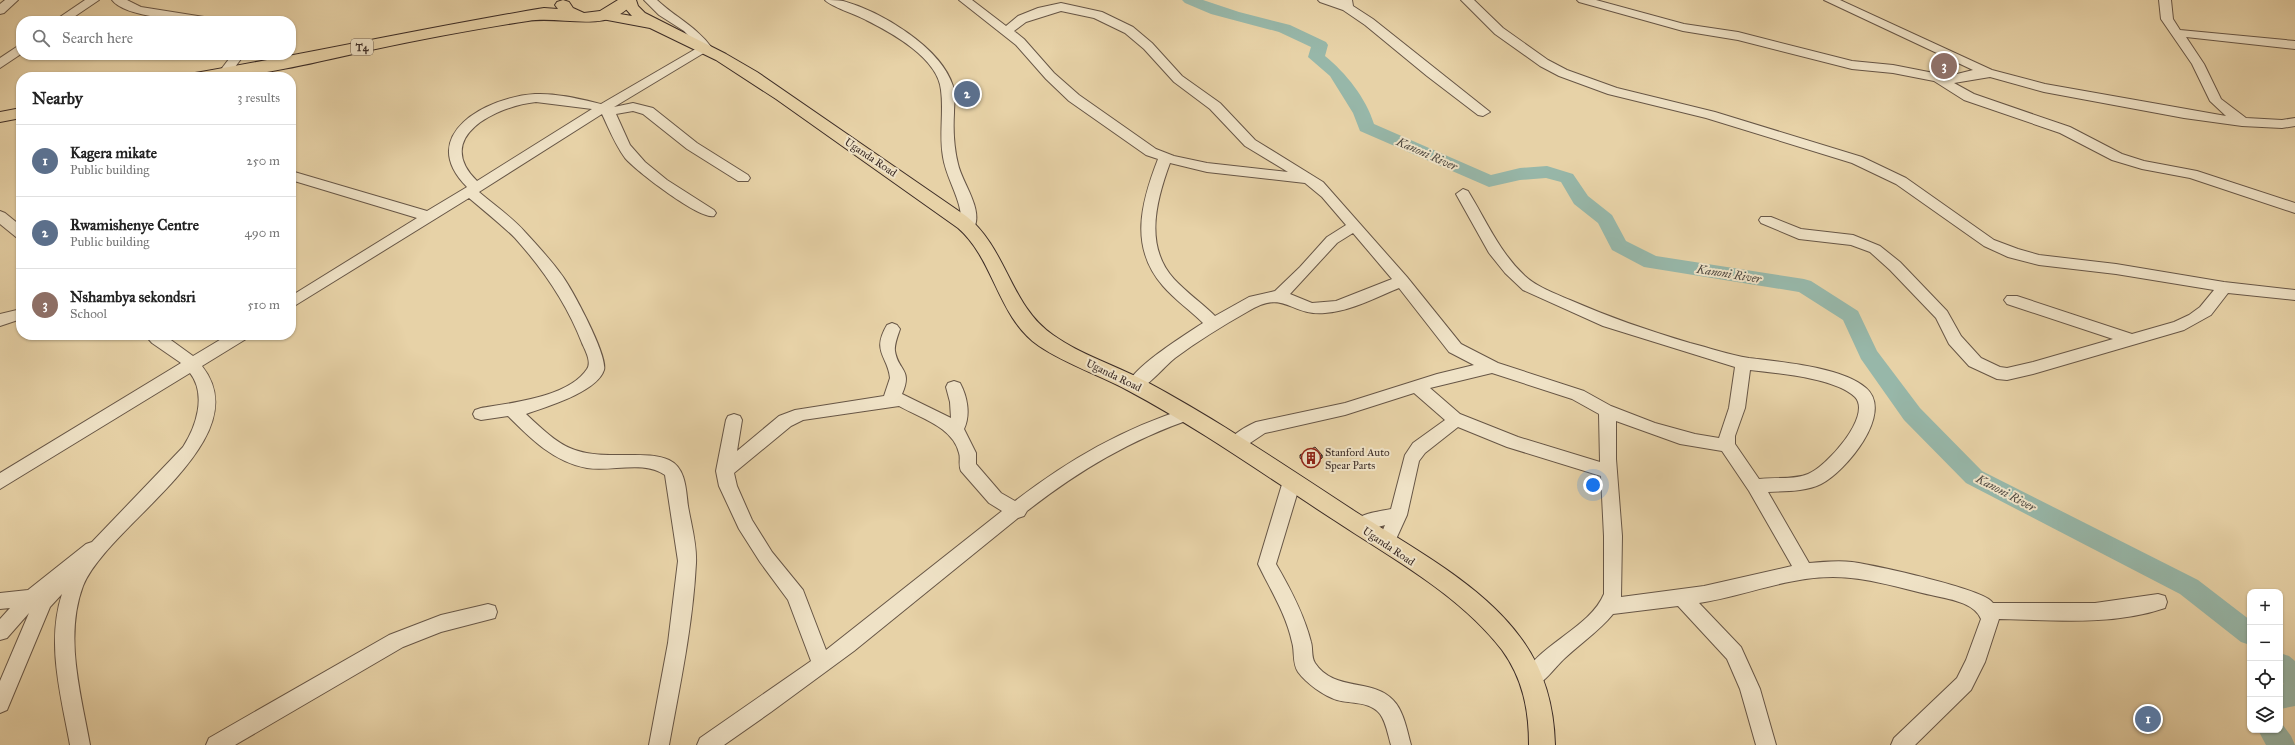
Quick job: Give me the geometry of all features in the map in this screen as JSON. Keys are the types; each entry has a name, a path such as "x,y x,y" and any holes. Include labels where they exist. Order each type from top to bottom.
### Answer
{"highway":[{"name":"T4","path":"523,16 560,0"},
{"path":"565,0 563,4 565,10 572,15"},
{"name":"T4","path":"225,72 314,57 448,29 523,16 544,13 580,17 602,16 620,8 628,0"},
{"path":"0,117 16,114"}],"main road":[{"name":"Uganda Road","path":"628,0 635,12 655,26 706,48 736,65 909,183 968,227 979,240 1016,310 1032,330 1064,351 1134,384 1188,414 1386,543 1488,618 1512,644 1531,679 1539,698 1543,717 1542,745"},
{"name":"Uganda Road","path":"602,16 655,26"}],"street":[{"path":"0,10 12,0"},
{"path":"68,16 93,0"},
{"path":"118,0 138,10 174,16"},
{"path":"296,300 706,48 688,28 663,12 650,0"},
{"path":"831,0 891,27 934,61 942,71 947,86 949,99 947,111 950,162 958,189 970,209 968,227"},
{"path":"965,0 1020,42 1050,76 1074,98 1125,136 1151,152 1164,158 1213,168 1310,180"},
{"path":"1324,0 1346,3 1430,73 1483,112"},
{"path":"1467,0 1505,35 1544,63 1563,73 1612,90 1710,115 1856,160 1901,181 1989,243 2013,253 2039,260 2116,269 2224,287 2295,295"},
{"path":"1583,0 1683,27 1738,36 1852,65 1893,69 1938,78 1957,79 1974,74 1990,73"},
{"path":"1830,0 1990,73 2044,88 2135,106 2242,122 2282,124 2295,122"},
{"path":"2165,0 2167,19 2198,64 2216,101 2230,114 2242,122"},
{"path":"1007,31 1022,19 1042,11 1061,7 1098,15 1129,30 1148,46 1178,79 1216,106 1250,143 1310,180 1336,202 1354,226 1402,281 1455,348 1492,367 1578,395 1605,410 1676,436 1712,445 1727,445"},
{"path":"2178,34 2295,45"},
{"path":"0,64 16,52"},
{"path":"225,72 234,60"},
{"path":"1938,78 1969,97 2065,130 2117,157 2142,165 2192,174 2295,208"},
{"path":"481,414 512,410 557,398 584,382 596,370 597,361 586,333 556,278 519,234 473,190 456,165 454,154 455,144 474,121 518,100 536,98 562,100 605,110 633,107 648,111 692,146 743,178"},
{"path":"605,110 624,146 634,158 650,172 709,213"},
{"path":"1164,158 1148,214 1147,238 1150,256 1157,270 1169,284 1213,324"},
{"path":"296,176 431,217"},
{"path":"1463,194 1490,244 1506,266 1520,280 1543,294 1639,334 1743,363 1793,370 1832,380 1861,393 1868,400 1869,406 1860,430 1849,449 1826,472 1813,480 1756,486"},
{"path":"0,216 16,230"},
{"path":"1766,220 1799,234 1853,240 1875,249 1895,266 1942,315 1955,340 1975,362 1997,374 2007,374 2033,368 2132,340 2199,318 2209,310 2224,287"},
{"path":"1279,296 1305,271 1332,240 1354,226"},
{"path":"1134,384 1170,352 1213,324 1258,299 1279,296 1305,306 1332,307 1346,304 1402,281"},
{"path":"2012,300 2132,340"},
{"path":"0,320 16,315"},
{"path":"889,401 892,399 899,380 899,374 887,351 892,329"},
{"path":"0,704 43,602 58,587 81,572 112,534 180,464 198,440 205,419 208,398 202,379 193,364 160,340"},
{"path":"0,482 232,340"},
{"path":"1743,363 1737,408 1727,436 1727,445 1756,486 1804,571"},
{"path":"1235,444 1252,431 1262,427 1344,409 1455,375 1492,367"},
{"path":"954,387 960,414 959,424 955,428"},
{"path":"1418,387 1454,418 1513,442 1609,472"},
{"path":"725,471 785,421 801,414 889,401 905,402 955,428 968,453 967,466 995,498 1018,511"},
{"path":"512,410 538,434 563,452 577,459 592,463 654,462 671,470 676,481 687,561 687,573 678,643 659,745"},
{"path":"1531,679 1608,607 1612,594 1614,568 1609,472 1608,416 1605,410"},
{"path":"707,745 822,664 1018,511 1045,488 1100,452 1136,432 1160,422 1188,414"},
{"path":"1386,543 1398,515 1411,460 1419,448 1452,423 1454,418"},
{"path":"734,420 725,471 728,486 745,524 766,557 796,596 822,664"},
{"path":"1292,481 1276,529 1267,564 1272,577 1284,595 1294,620 1302,642 1305,666 1320,680 1338,691 1370,696 1386,706 1394,720 1401,745"},
{"path":"1359,526 1372,520 1398,515"},
{"path":"0,632 32,597 112,534"},
{"path":"1608,607 1683,598 1781,578 1804,571 1833,568 1875,575 1958,594 1978,601 1989,611 1990,619 1975,662 1964,684 1901,745"},
{"path":"80,745 68,676 64,639 69,604 81,572"},
{"path":"0,600 32,597"},
{"path":"1683,598 1734,653 1750,689 1766,745"},
{"path":"1989,611 2111,612 2133,609 2158,602"},
{"path":"216,745 396,641 426,627 446,620 488,612"}],"building":[{"name":"Stanford Auto Spear Parts","path":"1315,447 1322,455 1308,463 1300,455"}],"waterway":[{"name":"Kanoni River","path":"1190,0 1217,11 1285,28 1309,38 1320,45 1316,57 1336,73 1362,113 1366,127 1489,181 1520,174 1547,172 1567,178 1581,200 1605,219 1619,245 1651,262 1804,286 1851,316 1868,354 1912,414 1974,477 2189,587 2247,632"},
{"name":"Kanoni River","path":"2283,667 2295,678"},
{"name":"Kanoni River","path":"2283,696 2295,694"},
{"name":"Kanoni River","path":"2273,733 2282,745"}],"place":[{"name":"Nshambya sekondsri","path":"1944,66"},
{"name":"Rwamishenye Centre","path":"967,94"},
{"name":"Stanford Auto Spear Parts","path":"1311,458"},
{"name":"Kagera mikate","path":"2148,719"}]}
